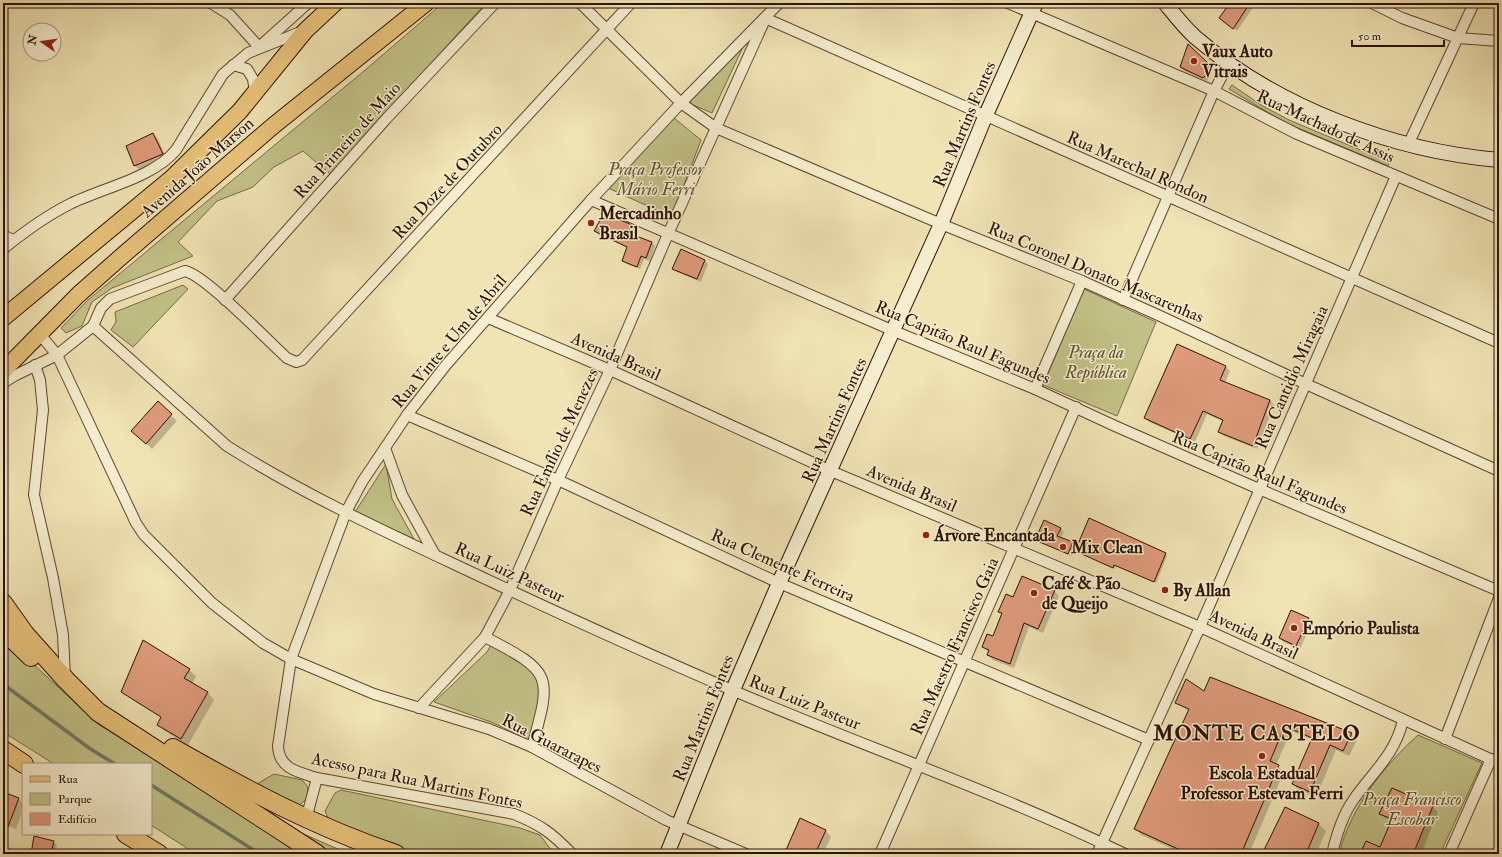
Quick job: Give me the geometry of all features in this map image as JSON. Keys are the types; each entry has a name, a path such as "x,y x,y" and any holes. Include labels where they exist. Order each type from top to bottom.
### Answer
{"highway":[{"path":"3,603 25,634 61,675 98,712 317,854"},
{"path":"3,630 28,654 61,675"},
{"path":"109,719 149,733 231,781 306,819 396,854"},
{"path":"3,750 22,763"},
{"path":"127,835 150,854"},
{"path":"128,835 159,854"}],"main road":[{"name":"Avenida João Marson","path":"3,318 172,178 240,110 305,31 335,3"},
{"name":"Avenida João Marson","path":"3,371 78,295 273,126 426,3"}],"street":[{"path":"211,3 230,15 259,47"},
{"path":"259,47 308,3"},
{"name":"Rua Primeiro de Maio","path":"225,300 387,118 495,3"},
{"name":"Rua Coronel Donato Mascarenhas","path":"580,3 681,103 716,128 941,224 1082,281 1499,471"},
{"name":"Rua Doze de Outubro","path":"225,300 281,352 296,362 302,360 632,3"},
{"name":"Rua Vinte e Um de Abril","path":"291,768 280,759 278,746 291,659 346,512 362,482 407,415 446,365 591,200 681,103 779,3"},
{"name":"Rua Machado de Assis","path":"1008,3 1034,8 1214,91 1297,134 1499,219"},
{"path":"1165,3 1194,36 1229,63 1305,107 1346,124 1408,145 1443,153 1499,160"},
{"path":"1372,3 1402,18 1458,38 1499,41"},
{"path":"1408,145 1474,3"},
{"name":"Rua Martins Fontes","path":"667,854 733,690 779,583 894,331 1034,8"},
{"name":"Rua Marechal Rondon","path":"765,18 1167,198 1499,343"},
{"name":"Rua Emílio de Menezes","path":"419,708 485,637 510,590 558,480 610,370 668,234 765,18"},
{"path":"3,248 52,214 70,204 121,184 168,160 176,150 223,74 248,53 259,47 305,31"},
{"path":"1123,300 1214,91 1229,63"},
{"path":"233,65 247,69 253,79 255,92"},
{"name":"Rua Cantidio Miragaia","path":"1097,854 1200,627 1396,176"},
{"name":"Rua Capitão Raul Fagundes","path":"591,200 894,331 1035,389 1114,426 1499,591"},
{"path":"3,235 13,240"},
{"path":"3,383 35,365 57,355 93,326 101,308 110,299 181,272 194,274 225,300"},
{"path":"1035,389 1082,281"},
{"name":"Avenida Brasil","path":"488,318 610,370 831,471 1200,627 1495,761"},
{"name":"Rua Luiz Pasteur","path":"93,326 228,446 251,461 346,512 510,590 733,690 919,765 1125,854"},
{"name":"Rua Guararapes","path":"40,333 57,355 136,523 144,535 212,602 263,643 291,659 374,694 489,729 532,747 666,820 746,854"},
{"path":"35,365 40,380 43,410 34,495 63,635 61,675"},
{"name":"Rua Maestro Francisco Gaia","path":"880,854 1076,408"},
{"name":"Rua Clemente Ferreira","path":"407,415 558,480 779,583 965,660 1149,740"},
{"path":"385,448 402,495 435,555"},
{"path":"1445,739 1499,598"},
{"path":"485,637 515,653 539,671 543,681 545,697 532,747"},
{"path":"1332,854 1337,835 1351,803 1393,749 1400,737 1403,720"},
{"path":"1448,854 1495,761"},
{"name":"Acesso para Rua Martins Fontes","path":"291,768 317,778 514,814 543,827 558,838 572,854"},
{"path":"306,819 317,778"}],"green space":[{"path":"443,3 486,3 330,174 303,151 274,167 253,187 217,201 178,242 193,256 112,288 92,302 82,326 66,333 61,328 88,300 364,71"},
{"path":"743,47 712,113 686,102"},
{"path":"1232,85 1261,105 1289,120 1389,162 1388,166 1284,122 1229,89"},
{"name":"Praça Professor Mário Ferri","path":"674,118 701,140 672,217 608,188"},
{"path":"183,285 188,289 133,347 111,330 116,322 115,312"},
{"name":"Praça da República","path":"1084,289 1156,322 1117,416 1043,385"},
{"path":"386,464 392,499 414,539 355,512"},
{"path":"3,628 18,650 98,724 310,854 196,854 152,826 152,763 52,763 3,732"},
{"path":"491,645 513,654 525,661 534,669 539,678 542,698 531,741 491,722 434,702 487,652"},
{"name":"Praça Francisco Escobar","path":"1418,735 1482,763 1440,854 1339,854 1351,820 1360,804 1381,774"},
{"path":"274,774 302,780 308,787 307,798 300,805 293,804 255,785"},
{"path":"341,790 520,828 540,835 554,854 415,854 341,827 328,818 325,811 335,793"},
{"path":"290,828 349,854 331,854"}],"building":[{"path":"1230,3 1250,3 1233,29 1219,18"},
{"name":"Vaux Auto Vitrais","path":"1188,44 1208,63 1209,67 1207,74 1203,78 1180,67"},
{"path":"153,133 163,154 134,166 126,146"},
{"path":"604,213 632,225 628,233 652,242 646,258 641,256 637,267 622,261 627,247 594,231"},
{"path":"681,249 705,260 697,279 672,269"},
{"path":"1177,344 1226,366 1220,380 1270,400 1253,446 1218,432 1223,420 1203,411 1190,439 1144,418"},
{"path":"158,401 172,414 146,444 131,431"},
{"path":"1089,518 1166,553 1154,582 1114,565 1113,568 1075,551"},
{"path":"1044,520 1061,528 1057,536 1073,542 1068,554 1035,540"},
{"path":"1022,576 1055,590 1038,629 1024,623 1010,664 987,655 989,650 982,647 987,634 993,636 1002,613 998,612 1006,594 1013,597"},
{"name":"Empório Paulista","path":"1291,610 1309,618 1296,646 1279,638"},
{"path":"143,640 190,669 184,678 208,692 181,739 157,725 161,717 121,692"},
{"name":"Escola Estadual Professor Estevam Ferri","path":"1210,677 1352,733 1343,751 1330,745 1310,792 1292,784 1312,738 1285,726 1270,761 1279,765 1241,854 1189,854 1134,829 1189,709 1175,703 1186,679 1204,691"},
{"path":"1392,788 1433,806 1413,854 1360,854 1366,841 1380,847 1392,819 1379,814"},
{"path":"3,792 19,798 4,837 3,837"},
{"path":"1285,807 1319,823 1306,854 1262,854"},
{"path":"800,818 826,830 815,854 794,854 786,850"},
{"path":"34,836 54,841 51,854 31,854"}],"waterway":[{"path":"3,684 89,748 113,763"},
{"path":"152,786 260,854"}],"place":[{"name":"Vaux Auto Vitrais","path":"1194,61"},
{"name":"Mercadinho Brasil","path":"591,223"},
{"name":"Árvore Encantada","path":"926,535"},
{"name":"Mix Clean","path":"1063,547"},
{"name":"By Allan","path":"1165,590"},
{"name":"Café & Pão de Queijo","path":"1034,593"},
{"name":"Empório Paulista","path":"1294,628"},
{"name":"Escola Estadual Professor Estevam Ferri","path":"1262,756"}],"district":[{"name":"MONTE CASTELO","path":"1257,733"}]}
